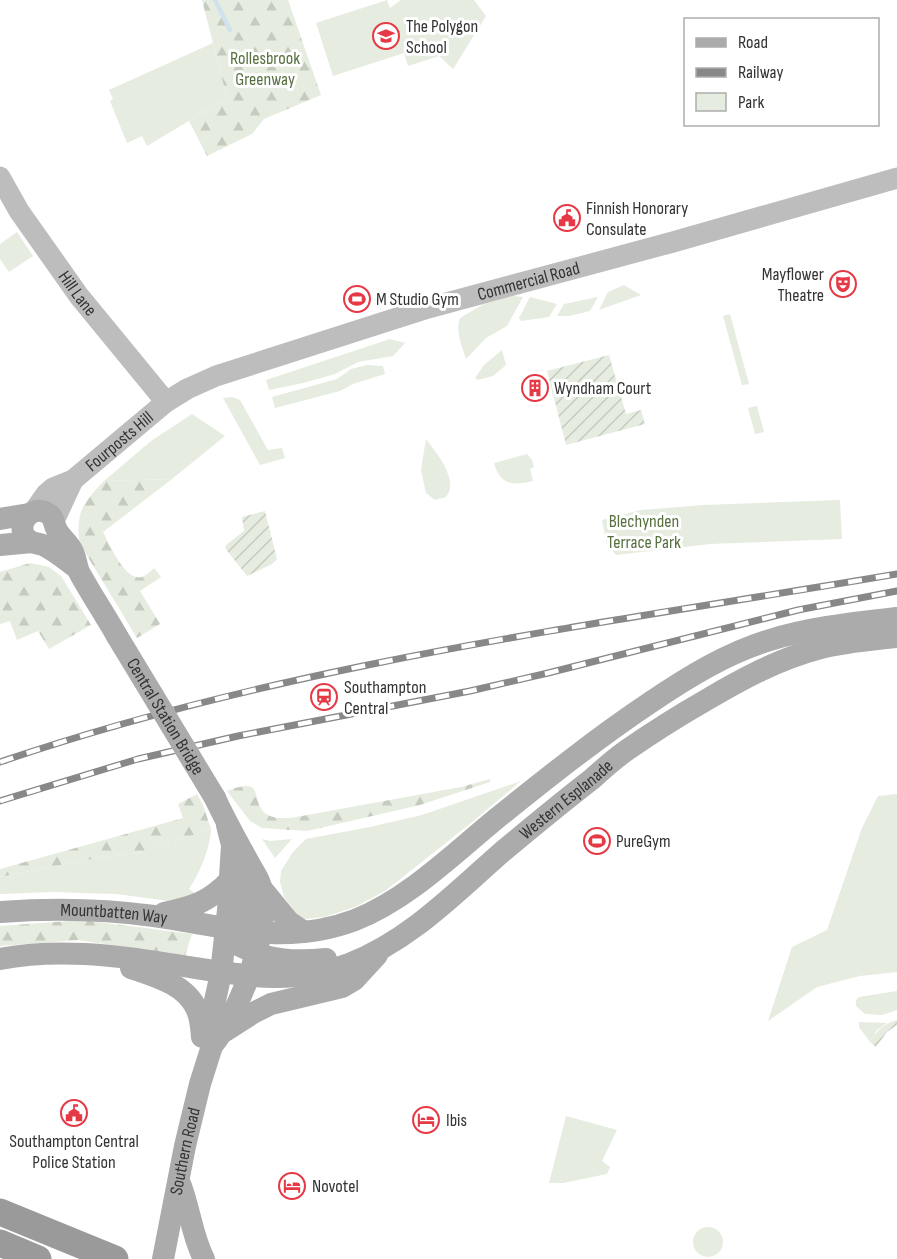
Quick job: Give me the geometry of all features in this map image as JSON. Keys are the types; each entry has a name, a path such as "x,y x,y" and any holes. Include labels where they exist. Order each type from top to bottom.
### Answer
{"highway":[{"path":"0,1212 115,1259"},
{"path":"0,1243 38,1259"}],"main road":[{"path":"0,519 31,513 48,513 46,534"},
{"path":"31,513 22,524 27,539 46,534"},
{"path":"0,544 46,534"},
{"name":"Central Station Bridge","path":"46,534 72,550 78,569 215,798 227,825"},
{"name":"Western Esplanade","path":"304,932 334,927 356,920 399,896 586,747 663,694 712,664 769,640 798,632 897,618"},
{"name":"Western Esplanade","path":"221,974 285,978 325,972 346,966 381,949 445,904 555,807 626,751 694,707 749,676 785,660 817,649 897,637"},
{"path":"227,825 231,845 230,880 244,938 284,961 335,958 381,949"},
{"path":"227,825 243,849 262,889 264,908 244,938"},
{"path":"244,938 245,882 248,862"},
{"path":"152,916 197,905 230,880"},
{"path":"262,889 289,922 304,932"},
{"name":"Mountbatten Way","path":"0,912 47,909 93,910 152,916 244,938 304,932"},
{"name":"Southern Road","path":"214,1048 211,1019 221,974 244,938"},
{"name":"Southern Road","path":"163,1259 185,1146 214,1048 248,977 244,938"},
{"path":"95,954 158,978 184,993 197,1010 214,1048 253,1013 271,1004 342,987 354,980 381,949"},
{"path":"0,959 58,952 95,954 169,963 221,974"},
{"path":"179,1181 187,1198 196,1240 204,1259"}],"street":[{"name":"Hill Lane","path":"0,177 19,211 79,297 166,402"},
{"name":"Commercial Road","path":"166,402 187,389 216,376 401,316 897,178"},
{"name":"Fourposts Hill","path":"31,513 53,488 74,480 166,402"},
{"name":"Fourposts Hill","path":"46,534 74,480"}],"green space":[{"name":"Rollesbrook Greenway","path":"202,0 288,0 321,95 264,119 252,134 207,156 189,121 227,98"},
{"name":"The Polygon School","path":"387,0 390,8 401,0 474,0 486,16 453,69 439,56 408,66 404,53 333,76 316,23"},
{"path":"213,43 227,98 147,146 142,136 127,143 110,101 113,99 109,90"},
{"path":"17,232 33,256 9,272 0,259 0,244"},
{"path":"624,285 641,295 599,310 608,292"},
{"path":"513,296 523,297 507,326 486,338 466,359 459,334 460,318 484,304"},
{"path":"530,297 557,304 549,317 521,321 519,318"},
{"path":"598,297 590,311 557,316 564,304"},
{"path":"730,314 749,384 742,385 723,316"},
{"path":"390,339 405,343 393,356 358,362 335,374 269,390 266,380"},
{"path":"502,350 506,365 493,376 478,380 475,378 484,365"},
{"path":"609,355 626,414 641,410 645,424 566,445 547,371"},
{"path":"367,365 383,366 385,374 353,384 340,391 275,408 272,397 337,379 351,369"},
{"path":"232,397 240,400 268,450 282,448 285,458 260,465 223,398"},
{"path":"757,406 764,432 755,434 748,408"},
{"path":"192,414 225,436 172,479 104,481 151,441"},
{"path":"426,439 442,462 450,482 450,490 446,497 435,500 426,493 421,470"},
{"path":"527,454 534,467 530,469 533,481 513,483 500,476 494,463"},
{"path":"172,479 103,532 118,560 130,574 142,577 154,568 161,577 140,591 160,624 137,638 80,544 80,516 86,502 104,481"},
{"name":"Blechynden Terrace Park","path":"840,500 842,539 710,544 616,555 607,545 602,520 641,510 704,505"},
{"path":"265,511 277,559 272,564 247,576 225,548 244,531 242,517"},
{"path":"30,563 49,567 61,576 91,625 49,649 38,631 17,640 10,621 0,624 0,572"},
{"path":"490,779 490,782 420,805 307,831 262,828 250,821 227,791 248,786 253,788 262,810 268,815 276,818 291,818 461,787"},
{"path":"521,781 385,891 355,907 324,917 305,919 289,913 293,909 284,897 280,882 281,871 293,852 306,839 422,815"},
{"path":"197,794 211,829 144,852 86,860 0,877 0,869 183,818 178,804"},
{"path":"897,794 897,972 860,976 817,987 768,1021 792,947 827,930 862,828 878,796"},
{"path":"211,829 204,860 189,889 196,894 169,901 116,894 53,892 0,894 0,877 86,860 144,852"},
{"path":"262,839 270,841 292,839 275,858"},
{"path":"82,920 192,934 185,956 78,940 0,946 0,926"},
{"path":"897,991 897,1010 882,1015 865,1014 856,1006 856,1000 859,997"},
{"path":"897,1020 897,1025 887,1032 876,1047 870,1042 881,1028"},
{"path":"859,1022 887,1023 877,1030 870,1042 859,1027"},
{"path":"566,1116 617,1130 602,1161 610,1167 607,1174 563,1183 549,1183"},
{"path":"708,1227 719,1231 723,1242 719,1253 708,1257 697,1253 693,1242 697,1231"}],"waterway":[{"path":"215,0 230,30"}],"railway":[{"path":"0,762 109,728 220,698 332,672 557,630 897,574"},
{"path":"0,801 138,759 238,736 470,691 798,610 897,591"}],"place":[{"name":"The Polygon School","path":"386,36"},
{"name":"Finnish Honorary Consulate","path":"567,218"},
{"name":"Mayflower Theatre","path":"843,284"},
{"name":"M Studio Gym","path":"357,299"},
{"name":"Wyndham Court","path":"535,388"},
{"name":"Southampton Central","path":"324,697"},
{"name":"PureGym","path":"597,841"},
{"name":"Southampton Central Police Station","path":"74,1113"},
{"name":"Ibis","path":"426,1120"},
{"name":"Novotel","path":"292,1186"}]}
